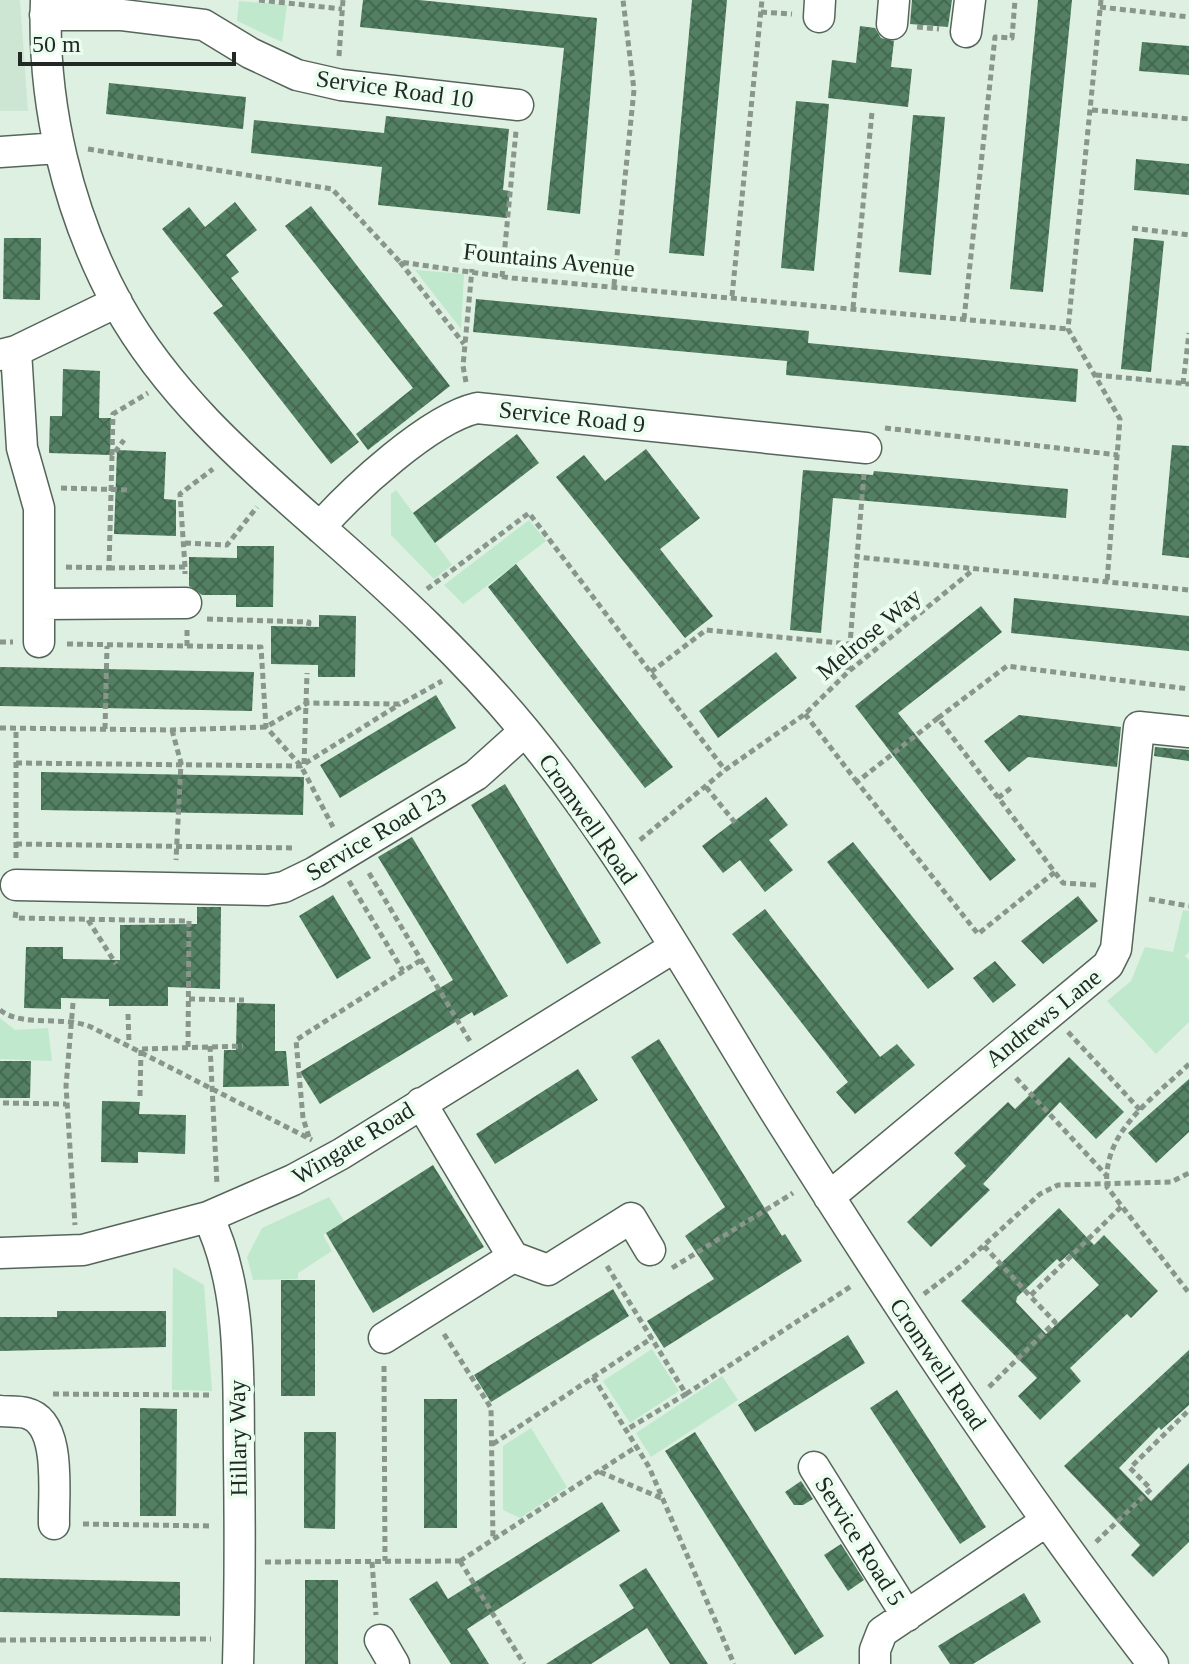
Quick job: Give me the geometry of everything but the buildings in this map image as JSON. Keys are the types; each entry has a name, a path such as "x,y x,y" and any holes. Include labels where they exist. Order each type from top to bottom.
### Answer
{"street":[{"path":"966,32 970,0"},
{"name":"Service Road 10","path":"46,8 122,15 207,12 250,53 297,75 341,85 518,105"},
{"name":"Cromwell Road","path":"46,8 52,110 59,148 75,204 117,302 185,402 274,487 404,602 464,662 525,731 618,858 875,1271 1045,1522 1153,1664"},
{"path":"0,152 59,148"},
{"path":"39,642 39,508 22,448 8,353 117,302"},
{"name":"Service Road 9","path":"456,412 505,408 866,448"},
{"path":"320,527 353,491 456,412"},
{"path":"40,604 194,611"},
{"name":"Andrews Lane","path":"823,1187 996,1056 1108,965 1116,949 1139,727 1189,732"},
{"name":"Service Road 23","path":"16,885 284,887 476,775 525,731"},
{"name":"Wingate Road","path":"0,1253 75,1250 213,1214 293,1180 341,1154 673,948"},
{"path":"421,1103 513,1257 548,1270 631,1218 650,1250"},
{"name":"Hillary Way","path":"213,1214 230,1277 238,1395 239,1651"},
{"path":"384,1338 513,1257"},
{"path":"0,1411 27,1413 46,1428 52,1447 54,1524"},
{"name":"Service Road 5","path":"814,1467 907,1616"},
{"name":"Service Road 5","path":"875,1664 875,1650 882,1632 1045,1522"}],"path":[{"path":"259,0 342,9 343,0"},
{"path":"614,285 634,90 623,0"},
{"path":"732,296 762,0"},
{"path":"964,319 995,37 1012,38 1015,0"},
{"path":"1107,582 1120,419 1068,329 1092,110 1100,4 1189,17"},
{"path":"1092,110 1189,119"},
{"path":"853,308 872,112"},
{"path":"59,148 84,148 332,189 400,262 465,345"},
{"path":"1132,228 1189,235"},
{"name":"Fountains Avenue","path":"400,262 472,269 502,277 1068,329"},
{"path":"456,412 467,386 465,345 472,269"},
{"path":"1095,375 1186,384 1189,333"},
{"path":"40,567 109,568 113,414 170,381"},
{"path":"848,672 868,425 940,437 1118,455"},
{"path":"112,456 124,440"},
{"path":"185,567 180,494 235,451"},
{"path":"32,487 131,490"},
{"path":"185,543 227,545 274,487"},
{"path":"404,602 435,584 529,513 725,770"},
{"path":"857,557 1189,590"},
{"name":"Melrose Way","path":"618,858 725,770 805,714 848,672 974,569"},
{"path":"194,611 309,622 308,629"},
{"path":"651,672 706,630 850,644"},
{"path":"105,729 107,645"},
{"path":"187,646 261,647 266,727 302,765 403,971"},
{"path":"16,763 302,765 443,680 464,662"},
{"path":"857,782 1007,666 1189,689"},
{"path":"302,765 307,673"},
{"path":"0,728 172,730 266,727 305,704 317,701 401,704"},
{"path":"805,714 978,934 1055,872"},
{"path":"938,718 1063,883 1108,885 1107,893 1189,906"},
{"path":"172,730 181,763 178,847 189,999 188,1047"},
{"path":"706,787 737,825"},
{"path":"998,798 1011,788"},
{"path":"16,844 322,848 346,853 421,960 484,1064"},
{"path":"88,919 116,964"},
{"path":"309,1138 303,1118 296,1040 421,960"},
{"path":"189,999 244,1000"},
{"path":"73,1003 66,1104 75,1250"},
{"path":"0,1010 10,1018 74,1020 141,1049 212,1089 341,1154"},
{"path":"1050,1012 1141,1111"},
{"path":"128,1014 129,1044"},
{"path":"210,1046 213,1214"},
{"path":"141,1049 243,1046"},
{"path":"140,1096 141,1049"},
{"path":"996,1056 1106,1175"},
{"path":"1189,1064 1119,1132 1108,1157 1106,1175 1107,1187 1189,1293"},
{"path":"3,1103 66,1104"},
{"path":"902,1309 984,1246 1040,1194 1058,1185 1107,1187 1171,1182 1189,1173"},
{"path":"650,1250 665,1273 823,1187"},
{"path":"1030,1296 1122,1206"},
{"path":"592,1241 686,1394"},
{"path":"968,1407 1055,1322 984,1246"},
{"path":"626,1430 875,1271"},
{"path":"428,1309 491,1408 493,1540"},
{"path":"384,1338 385,1561"},
{"path":"493,1444 652,1338"},
{"path":"593,1377 636,1447 662,1498 734,1664"},
{"path":"48,1393 238,1395"},
{"path":"1075,1563 1151,1489 1130,1468 1189,1410"},
{"path":"240,1562 460,1561 636,1447"},
{"path":"599,1472 662,1498"},
{"path":"54,1524 240,1526"},
{"path":"460,1561 524,1664"},
{"path":"372,1562 387,1652"},
{"path":"0,1640 239,1651"}],"shaded area":[{"path":"0,0 20,0 28,111 0,111"},
{"path":"239,1 287,5 282,42 237,21"},
{"path":"415,270 464,274 461,329"},
{"path":"396,490 452,565 434,579 391,535 391,494"},
{"path":"529,520 546,541 463,604 444,585"},
{"path":"1183,910 1189,911 1189,952 1185,956 1189,960 1189,1022 1156,1054 1107,1001 1131,981 1145,947 1173,952"},
{"path":"0,1018 15,1030 48,1028 52,1061 0,1059"},
{"path":"329,1197 344,1221 323,1235 332,1251 298,1273 298,1279 253,1280 247,1257 262,1228"},
{"path":"173,1267 204,1285 212,1391 172,1390"},
{"path":"652,1349 679,1391 630,1423 603,1381"},
{"path":"722,1376 738,1400 651,1457 636,1433"},
{"path":"531,1428 567,1487 520,1518 503,1510 503,1446"}]}
